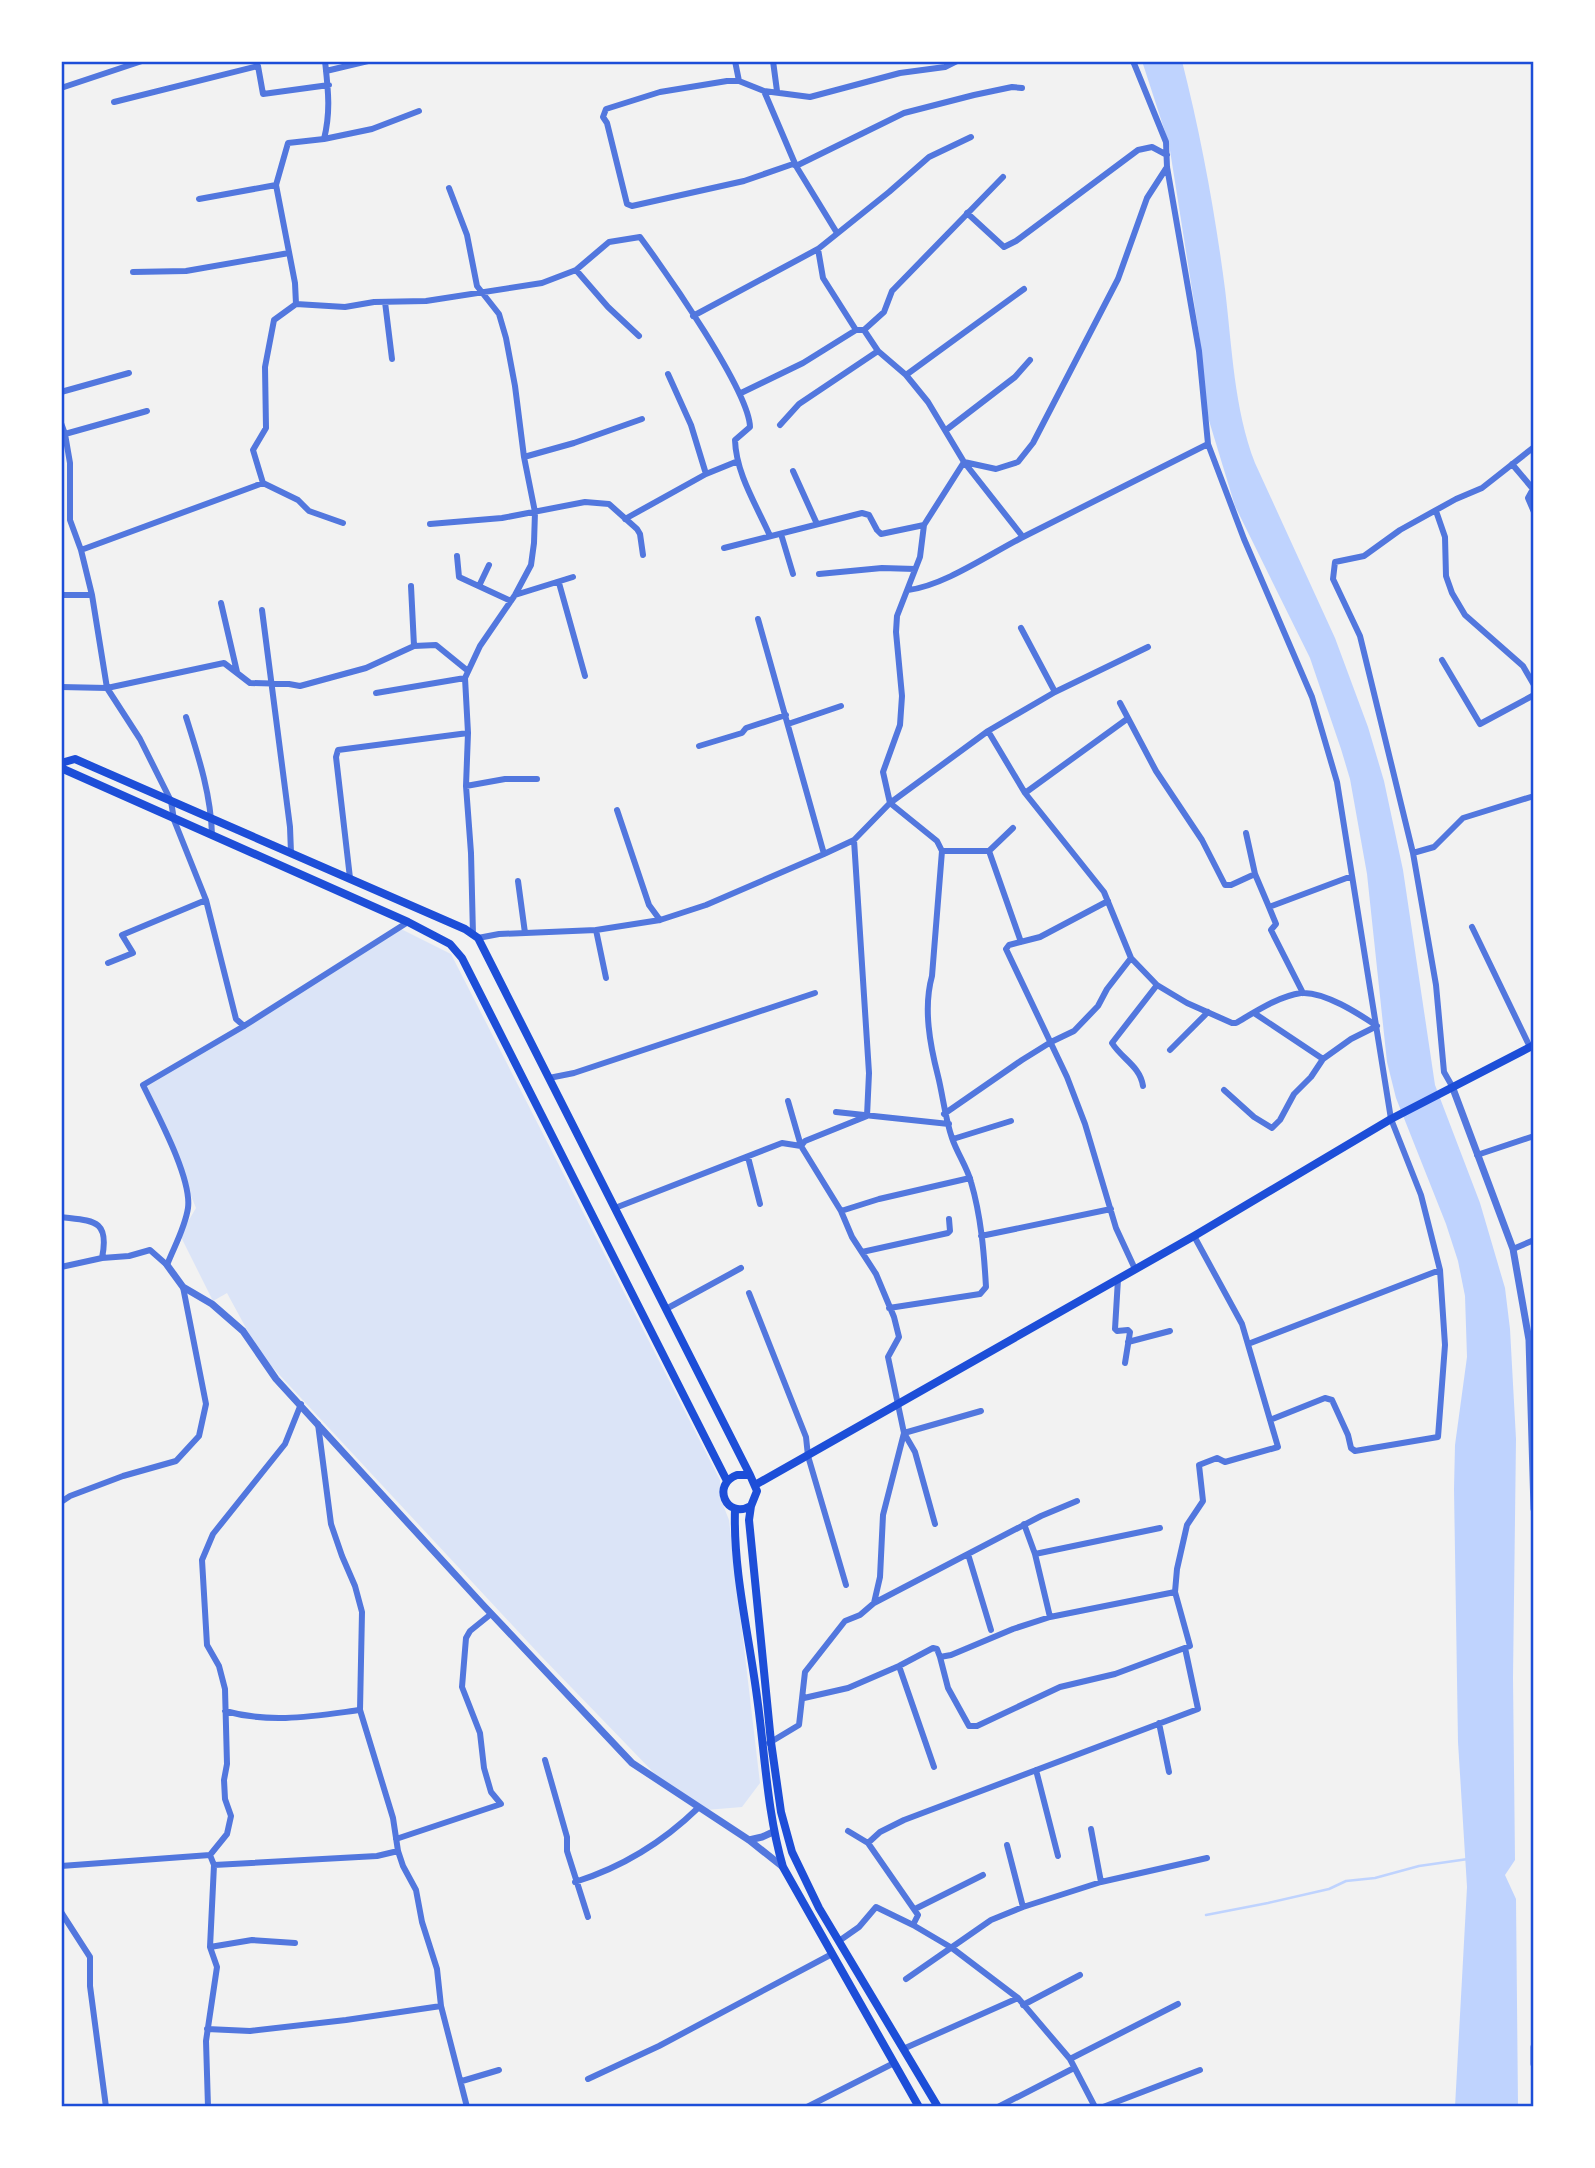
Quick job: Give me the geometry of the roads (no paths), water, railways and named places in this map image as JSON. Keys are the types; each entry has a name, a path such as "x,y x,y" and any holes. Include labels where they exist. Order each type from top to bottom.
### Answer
{"main road":[{"path":"61,766 75,759 350,878 476,937 755,1485 757,1497 751,1506 749,1520 773,1832 783,1867 919,2107"},
{"path":"61,766 174,820 408,922 450,944 462,958 727,1481"},
{"path":"755,1485 1194,1236 1394,1117 1532,1043"},
{"path":"750,1475 737,1475 727,1481 722,1492 730,1507 746,1509 751,1506"},
{"path":"735,1509 735,1556 781,1812 792,1852 819,1908 938,2107"}],"street":[{"path":"61,89 142,61"},
{"path":"324,139 329,85 325,61"},
{"path":"326,71 368,61"},
{"path":"735,61 739,81"},
{"path":"773,61 777,91"},
{"path":"957,61 944,67 900,73 810,97 764,91 739,81 660,92 606,109 603,117 607,123 627,204 632,206 744,181 793,164 796,166 904,113 974,95 1012,87 1022,88"},
{"path":"1133,61 1166,142 1167,167 1199,351 1208,444 1244,539 1311,697 1337,782 1394,1117 1421,1195 1440,1270 1445,1345 1438,1437 1355,1451 1351,1448 1332,1400 1325,1398 1270,1420"},
{"path":"114,102 258,66 263,94 329,85"},
{"path":"764,91 796,166 837,233"},
{"path":"296,304 295,283 276,186 288,143 372,129 419,111"},
{"path":"693,316 818,248 929,157 971,138"},
{"path":"967,214 1004,247 1016,241 1138,150 1152,147 1167,155"},
{"path":"964,462 996,469 1018,462 1033,443 1118,279 1147,198 1167,167"},
{"path":"741,393 803,363 860,330 884,312 892,290 1003,177"},
{"path":"199,199 276,186"},
{"path":"449,188 467,235 477,286 499,314 506,338 535,512 531,565 513,598 480,646 465,678 467,786 476,937 596,930 660,920 706,905 854,840 890,803 988,731 1055,692 1148,647"},
{"path":"263,483 254,450 266,428 265,367 274,320 296,304 345,307 385,302 426,302 542,283 576,270 609,242 640,237 741,393 750,427 735,440 738,461 770,536"},
{"path":"818,248 823,278 860,330 878,351 906,375 928,402 964,462 1023,537"},
{"path":"133,272 186,271 289,253"},
{"path":"576,270 608,307 639,336"},
{"path":"906,375 1024,289"},
{"path":"385,302 392,359"},
{"path":"780,425 799,404 878,351"},
{"path":"946,430 1015,377 1030,360"},
{"path":"61,391 129,373"},
{"path":"668,374 691,425 706,474"},
{"path":"65,434 147,411"},
{"path":"524,457 575,443 642,419"},
{"path":"61,423 69,463 70,520 81,550 92,595 107,688 140,739 170,801 174,820 206,900 236,1019 244,1026"},
{"path":"908,590 919,589 959,572 1208,444"},
{"path":"1534,447 1482,488 1400,530 1364,556 1335,562 1333,579 1360,636 1413,853 1436,985 1444,1072 1452,1086 1513,1249 1531,1341 1534,1508"},
{"path":"625,519 706,474 738,461"},
{"path":"889,1308 926,1304 985,1291 986,1287 981,1236 970,1178 960,1161 944,1114 939,1078 931,1053 927,993 932,976 942,851 937,841 890,803 883,772 900,725 902,696 897,616 920,557 924,525 964,462"},
{"path":"1512,464 1533,489 1528,498 1534,512"},
{"path":"793,471 817,524"},
{"path":"81,550 263,483 298,500 309,511 343,523"},
{"path":"430,524 502,518 585,502 609,504 640,534 643,555"},
{"path":"1436,512 1445,537 1446,576 1452,593 1465,615 1523,666 1534,685"},
{"path":"724,548 862,513 869,514 881,534 924,525"},
{"path":"781,534 793,573"},
{"path":"457,556 460,577 513,598 573,577"},
{"path":"479,586 489,565"},
{"path":"819,574 882,568 915,569"},
{"path":"559,583 585,676"},
{"path":"411,586 414,646"},
{"path":"61,595 92,595"},
{"path":"221,603 238,674"},
{"path":"262,610 291,853"},
{"path":"758,619 824,854"},
{"path":"1021,628 1055,692"},
{"path":"61,687 107,688 224,663 250,684 300,687 366,668 414,646 436,645 468,671"},
{"path":"1442,660 1480,724 1534,695"},
{"path":"376,692 465,678"},
{"path":"1120,703 1156,771 1202,840 1225,885 1255,874"},
{"path":"788,724 841,706"},
{"path":"699,746 742,733 746,728 786,715"},
{"path":"186,716 203,770 212,819 212,835"},
{"path":"1025,793 1127,719"},
{"path":"988,731 1025,793 1104,892 1131,958 1157,985 1187,1003 1236,1023 1282,999 1303,993 1322,996 1360,1014 1377,1026"},
{"path":"350,878 336,757 338,750 468,733"},
{"path":"467,786 505,779 537,779"},
{"path":"1413,853 1434,847 1463,818 1534,796"},
{"path":"617,810 649,905 660,920"},
{"path":"942,851 989,851 1013,828"},
{"path":"1246,833 1255,874 1276,924 1271,930 1303,993"},
{"path":"854,840 869,1073 867,1116"},
{"path":"989,851 1021,942"},
{"path":"1269,907 1352,876"},
{"path":"518,881 525,933"},
{"path":"108,963 133,953 122,935 206,900"},
{"path":"1108,901 1049,933 1009,945 1006,949 1068,1077 1116,1228 1135,1269"},
{"path":"167,1265 188,1206 184,1178 143,1085 244,1026 408,922"},
{"path":"1472,927 1532,1043"},
{"path":"596,930 606,978"},
{"path":"944,1114 1051,1042 1067,1036 1085,1021 1131,958"},
{"path":"1143,1086 1137,1069 1112,1043 1157,985"},
{"path":"549,1078 574,1073 815,993"},
{"path":"1170,1050 1208,1012"},
{"path":"1254,1013 1323,1059"},
{"path":"1224,1090 1272,1128 1294,1094 1311,1077 1323,1059 1351,1039 1377,1026"},
{"path":"788,1101 801,1146 876,1274 894,1317 899,1336 887,1357 904,1433 915,1452 935,1524"},
{"path":"836,1112 949,1125"},
{"path":"801,1146 805,1141 867,1116"},
{"path":"953,1139 1011,1121"},
{"path":"1477,1155 1534,1136"},
{"path":"615,1208 782,1143 801,1146"},
{"path":"748,1157 760,1204"},
{"path":"841,1211 879,1199 970,1178"},
{"path":"981,1236 1111,1209"},
{"path":"61,1217 92,1220 100,1225 105,1236 102,1258"},
{"path":"862,1252 948,1233 949,1219"},
{"path":"804,1698 848,1688 899,1667 933,1648 937,1649 948,1688 969,1727 977,1726 1060,1687 1115,1674 1190,1646 1175,1592 1187,1525 1203,1501 1199,1465 1217,1458 1225,1462 1276,1449 1278,1444 1242,1324 1194,1236"},
{"path":"1513,1249 1534,1240"},
{"path":"61,1267 150,1250 167,1265 183,1287 212,1304 243,1331 276,1379 491,1614 632,1763 749,1840 783,1867"},
{"path":"666,1309 741,1268"},
{"path":"1248,1344 1440,1270"},
{"path":"1118,1279 1115,1329 1129,1331 1125,1363"},
{"path":"61,1502 123,1476 176,1461 199,1436 206,1404 183,1287"},
{"path":"749,1293 806,1437 808,1456 846,1585"},
{"path":"1128,1342 1170,1331"},
{"path":"61,1866 209,1855 227,1834 231,1816 225,1799 224,1780 227,1764 226,1689 219,1665 207,1645 202,1560 213,1534 285,1444 301,1404"},
{"path":"904,1433 981,1411"},
{"path":"317,1421 331,1524 362,1612 360,1710 390,1806 398,1851 416,1890 422,1922 437,1969 441,2006 467,2107"},
{"path":"874,1603 880,1577 883,1515 904,1433"},
{"path":"768,1743 799,1725 805,1672 845,1621 1024,1524 1077,1501"},
{"path":"1024,1524 1035,1554 1050,1617"},
{"path":"1035,1554 1160,1528"},
{"path":"968,1554 991,1630"},
{"path":"940,1657 1050,1617 1175,1592"},
{"path":"396,1839 501,1804 491,1792 484,1768 480,1733 462,1687 466,1638 470,1631 491,1614"},
{"path":"868,1843 880,1832 904,1820 1199,1708 1185,1648"},
{"path":"899,1667 934,1767"},
{"path":"225,1711 267,1720 360,1710"},
{"path":"1159,1723 1170,1772"},
{"path":"545,1760 567,1837 566,1851 588,1917"},
{"path":"1036,1770 1058,1856"},
{"path":"575,1882 641,1854 676,1830 698,1808"},
{"path":"1091,1829 1101,1882"},
{"path":"848,1831 868,1843 915,1909 918,1915 914,1925"},
{"path":"749,1840 762,1838 773,1832"},
{"path":"1007,1845 1023,1907"},
{"path":"214,1866 377,1856 398,1851"},
{"path":"208,2107 207,2029 217,1966 210,1947 214,1866 209,1855"},
{"path":"906,1979 991,1920 1023,1907 1101,1882 1207,1858"},
{"path":"915,1909 983,1875"},
{"path":"839,1941 859,1927 876,1907 914,1925 952,1948 1018,1997 1070,2059 1095,2107"},
{"path":"61,1912 90,1957 90,1986 106,2107"},
{"path":"210,1947 252,1940 295,1943"},
{"path":"589,2079 659,2046 832,1954"},
{"path":"1023,2006 1080,1975"},
{"path":"903,2049 1018,1997"},
{"path":"1070,2059 1178,2004"},
{"path":"207,2029 250,2031 441,2006"},
{"path":"1534,2047 1534,2064"},
{"path":"807,2107 894,2063"},
{"path":"998,2107 1074,2068"},
{"path":"462,2081 499,2070"},
{"path":"1103,2107 1200,2070"}],"water":[{"path":"1142,61 1182,61 1212,203 1242,421 1255,463 1335,638 1368,727 1384,781 1403,870 1435,1085 1480,1203 1505,1288 1516,1439 1513,1678 1515,1860 1505,1875 1516,1899 1518,2107 1455,2107 1467,1887 1458,1742 1454,1489 1455,1445 1467,1357 1465,1296 1458,1261 1446,1224 1396,1098 1387,1062 1367,874 1350,779 1310,658 1235,506 1207,414 1200,340 1169,144"}],"waterway":[{"path":"1206,1915 1329,1889 1346,1881 1375,1878 1419,1866 1468,1859"}]}
